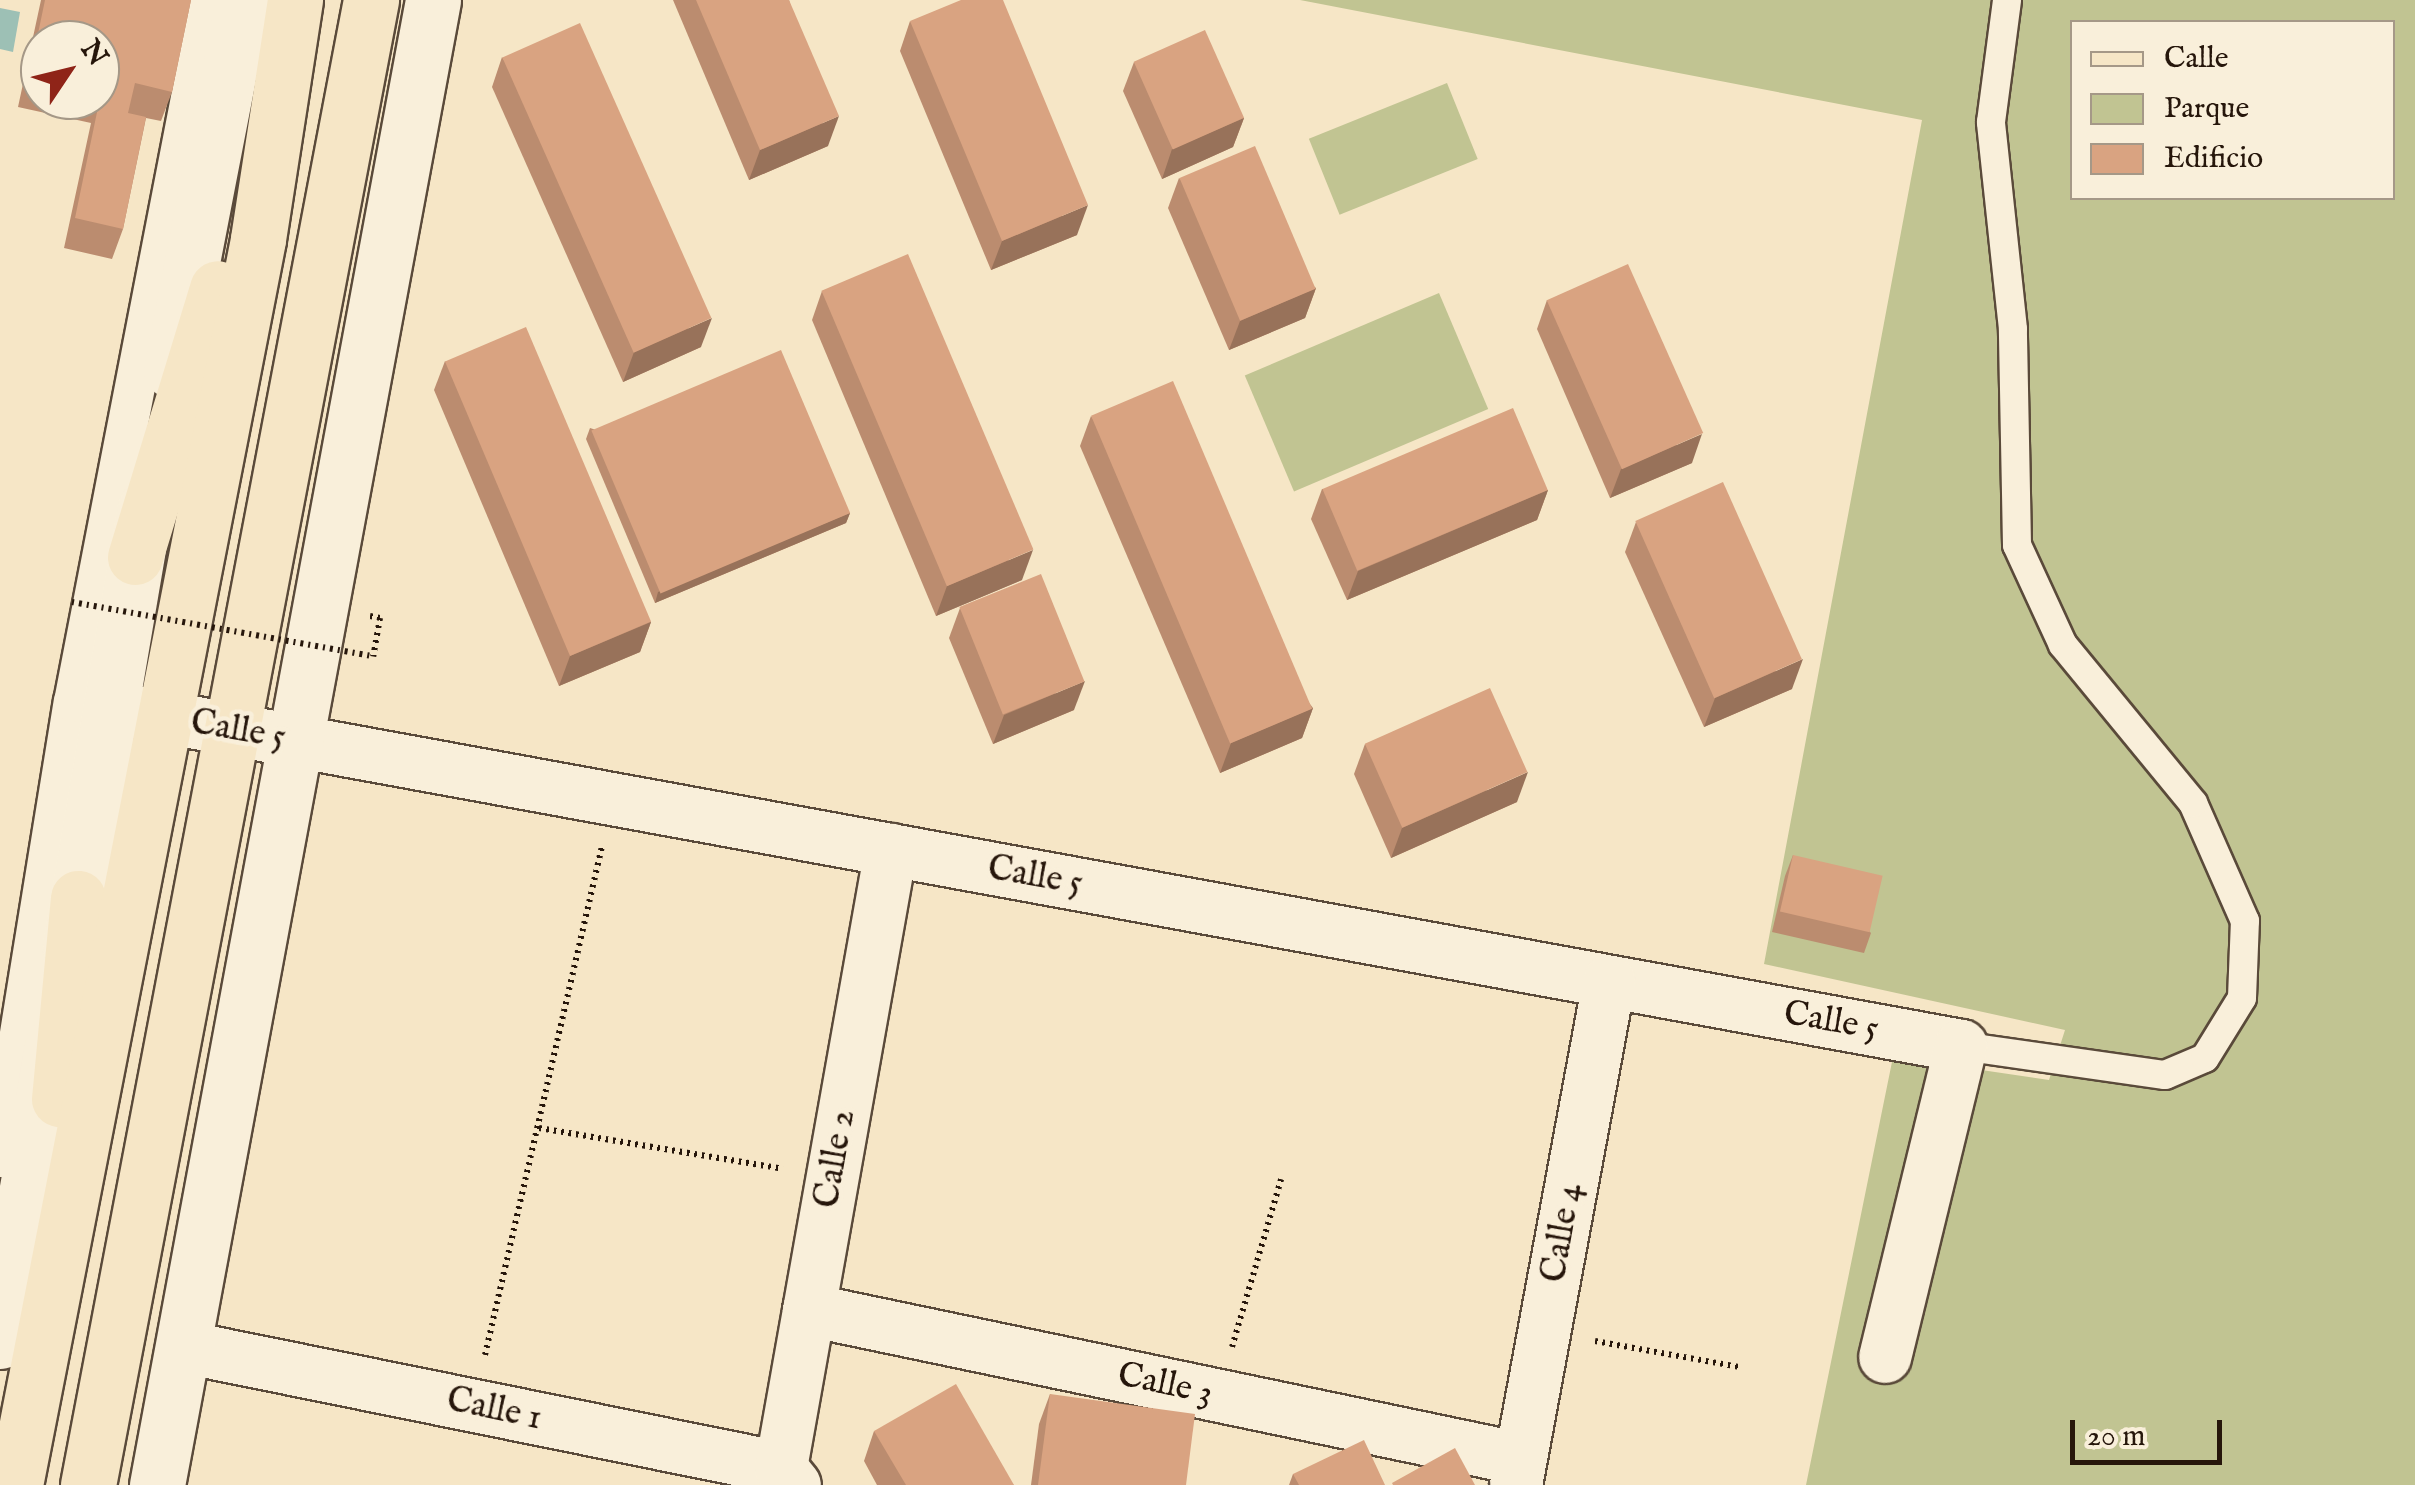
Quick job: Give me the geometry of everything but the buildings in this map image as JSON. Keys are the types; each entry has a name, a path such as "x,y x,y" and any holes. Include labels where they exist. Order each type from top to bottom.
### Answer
{"main road":[{"path":"0,1341 135,557 242,0"},
{"path":"15,1485 164,718 295,0"},
{"path":"88,1485 370,0"},
{"path":"158,1485 433,0"},
{"path":"135,557 284,64"},
{"path":"31,1395 78,898"}],"street":[{"path":"0,1157 74,702 210,0"},
{"name":"Calle 5","path":"108,707 1960,1046"},
{"name":"Calle 2","path":"788,1476 810,1310 891,850"},
{"name":"Calle 4","path":"1519,1472 1609,982"},
{"path":"1884,1356 1960,1046"},
{"name":"Calle 3","path":"810,1310 1217,1396 1519,1472"},
{"name":"Calle 1","path":"184,1347 473,1405 644,1463 788,1476"}],"lane":[{"path":"1960,1046 2165,1076 2206,1058 2242,998 2244,959 2245,921 2193,803 2063,645 2016,545 2012,329 1991,122 2007,0"}],"path":[{"path":"72,602 373,656 380,618"},
{"path":"473,1405 613,800"},
{"path":"539,1128 833,1178"},
{"path":"1217,1396 1281,1179"},
{"path":"1545,1332 1739,1367"}],"green space":[{"path":"1300,0 2415,0 2415,1485 1806,1485 1893,1057 2049,1080 2065,1030 1764,964 1922,120"},
{"path":"1447,83 1478,159 1340,215 1309,139"},
{"path":"1439,293 1488,409 1294,491 1245,375"}],"water":[{"path":"0,8 20,12 13,52 0,49"}]}
